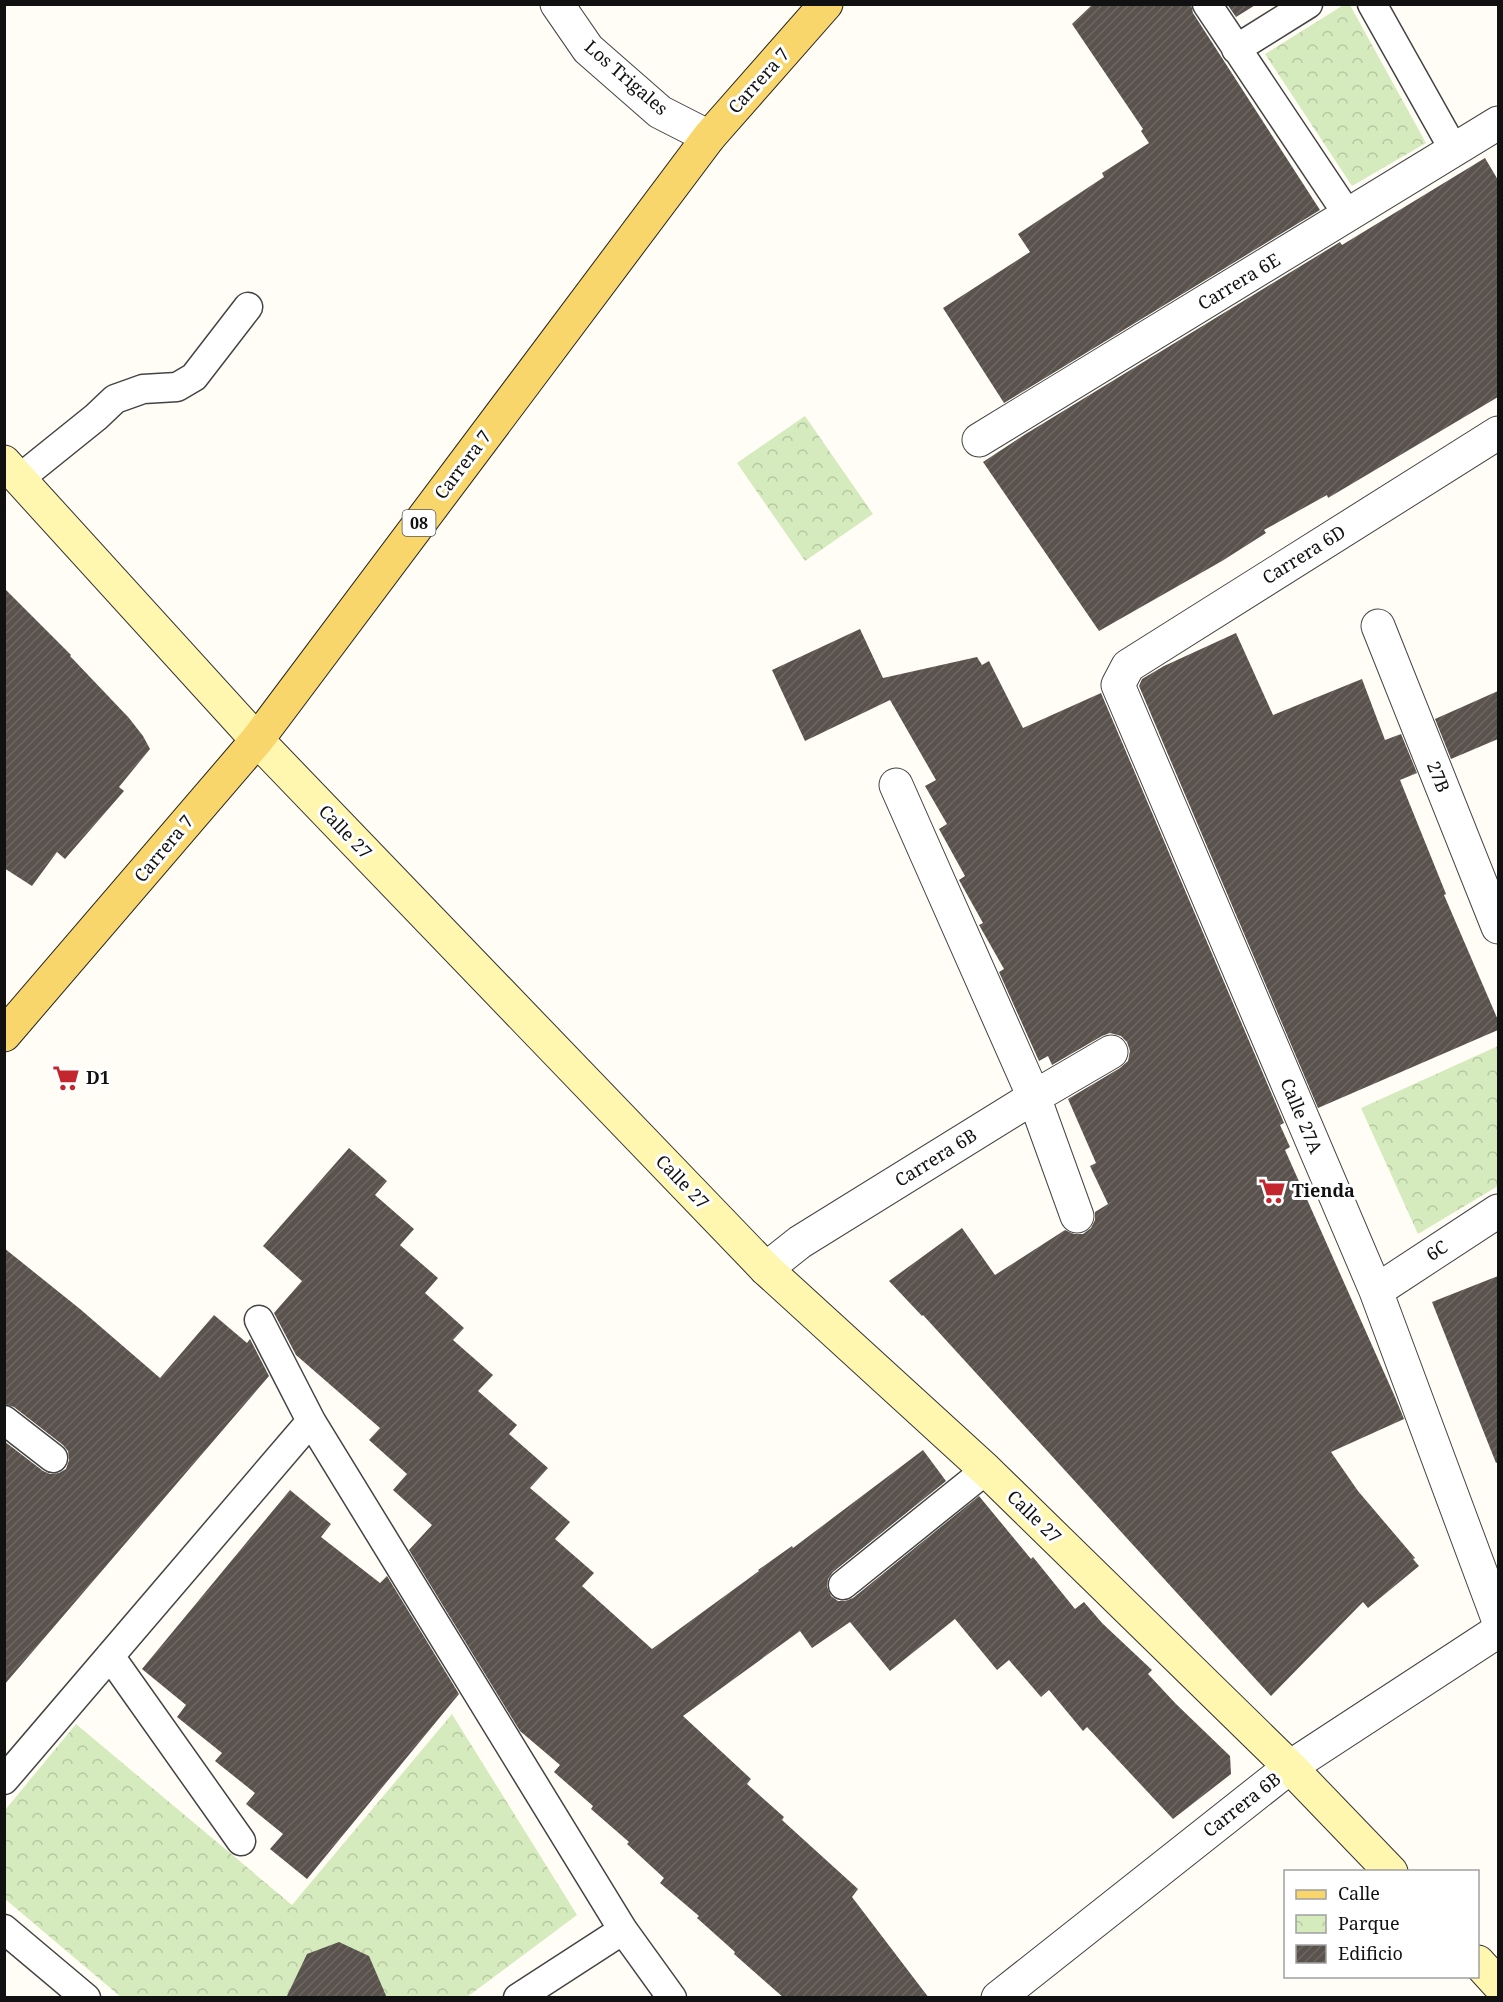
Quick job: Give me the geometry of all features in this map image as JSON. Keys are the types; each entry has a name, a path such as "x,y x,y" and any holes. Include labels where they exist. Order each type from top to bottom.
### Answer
{"main road":[{"name":"Carrera 7","path":"4,1035 257,740 709,137 826,4"}],"street":[{"name":"Los Trigales","path":"557,4 588,49 660,112 709,137"},
{"name":"Carrera 6E","path":"979,440 1498,123"},
{"name":"Carrera 6D","path":"1118,685 1128,666 1498,434"},
{"name":"Calle 27","path":"12,470 257,740 766,1269 986,1470 1290,1767 1388,1870"},
{"name":"27B","path":"1378,626 1498,927"},
{"name":"Calle 27A","path":"1118,685 1376,1291 1498,1619"},
{"path":"896,785 1034,1097 1077,1216"},
{"name":"Carrera 6B","path":"766,1269 800,1242 1111,1052"},
{"name":"6C","path":"1376,1291 1498,1211"},
{"name":"Carrera 6B","path":"998,1998 1290,1767 1498,1631"},
{"path":"1479,1963 1498,1984"}],"lane":[{"path":"1207,4 1348,214"},
{"path":"1236,49 1308,4"},
{"path":"1372,4 1454,150"},
{"path":"12,470 115,399 143,389 177,387 194,377 248,307"},
{"path":"258,1320 310,1421 622,1930 672,1998"},
{"path":"4,1420 53,1458"},
{"path":"4,1780 310,1421"},
{"path":"843,1585 986,1470"},
{"path":"110,1656 241,1841"},
{"path":"4,1929 86,1998"},
{"path":"518,1998 622,1930"}],"green space":[{"path":"1345,4 1350,5 1426,143 1352,186 1265,54"},
{"path":"805,416 873,514 805,561 737,463"},
{"path":"1498,1046 1498,1186 1418,1234 1361,1108"},
{"path":"452,1714 577,1915 467,1997 122,1998 5,1899 5,1810 76,1724 292,1905"}],"building":[{"path":"1093,4 1191,4 1193,13 1320,210 1004,403 943,308 1030,252 1018,234 1104,177 1102,173 1149,143 1141,131 1143,129 1072,24"},
{"path":"1227,4 1257,4 1236,17"},
{"path":"1485,158 1498,180 1498,397 1328,498 1327,495 1264,530 1266,533 1222,561 1099,631 983,462 1340,242 1342,245"},
{"path":"4,588 71,655 129,718 150,749 119,787 124,791 65,859 57,852 32,886 4,868"},
{"path":"860,629 883,678 977,657 982,665 989,661 1023,728 1101,693 1284,1123 1280,1125 1290,1147 1285,1150 1404,1419 1331,1452 1358,1491 1415,1558 1413,1559 1419,1566 1368,1608 1363,1602 1271,1696 923,1315 889,1281 962,1228 995,1275 1065,1230 1074,1234 1083,1234 1091,1228 1095,1220 1095,1212 1108,1204 1090,1166 1096,1163 1068,1099 1120,1068 1128,1061 1130,1051 1127,1042 1121,1036 1110,1033 1052,1065 1048,1056 1039,1061 999,972 1004,969 979,925 983,923 959,880 965,876 939,829 947,824 925,786 936,780 890,700 805,741 772,670"},
{"path":"1236,633 1273,715 1362,679 1385,740 1401,734 1417,773 1400,780 1446,894 1444,895 1498,1020 1498,1030 1318,1108 1139,686 1142,679 1164,666"},
{"path":"1498,691 1498,739 1451,759 1435,719"},
{"path":"349,1148 387,1181 375,1195 414,1229 400,1245 438,1278 425,1293 464,1328 453,1340 493,1375 478,1391 517,1425 509,1434 548,1468 530,1488 570,1522 555,1539 594,1573 582,1586 652,1649 758,1570 792,1546 793,1548 923,1450 946,1481 833,1572 828,1579 827,1587 831,1596 838,1601 853,1598 979,1496 1075,1609 1084,1602 1102,1623 1152,1670 1148,1674 1176,1704 1230,1756 1231,1774 1173,1819 1087,1727 1083,1731 1049,1690 1041,1697 1009,1660 997,1670 955,1619 890,1671 850,1622 812,1648 800,1631 683,1716 751,1779 747,1784 784,1817 782,1820 858,1889 852,1897 929,1998 784,1998 734,1954 735,1952 697,1918 699,1916 660,1883 664,1878 627,1844 629,1842 591,1809 593,1806 554,1772 560,1765 520,1731 409,1550 432,1525 393,1490 407,1474 369,1440 380,1428 296,1355 274,1313 302,1281 263,1246"},
{"path":"4,1248 160,1378 214,1315 247,1343 250,1339 269,1376 4,1685 4,1441 50,1474 66,1469 69,1460 68,1451 63,1445 14,1407 4,1404"},
{"path":"1498,1276 1498,1462 1496,1463 1432,1302"},
{"path":"290,1490 331,1524 321,1537 380,1583 387,1576 459,1694 307,1879 270,1849 283,1834 246,1804 255,1793 215,1761 222,1753 177,1717 186,1705 142,1669"},
{"path":"339,1942 369,1956 387,1998 286,1998 307,1954"}],"place":[{"name":"D1","path":"66,1078"},
{"name":"Tienda","path":"1272,1191"}]}
